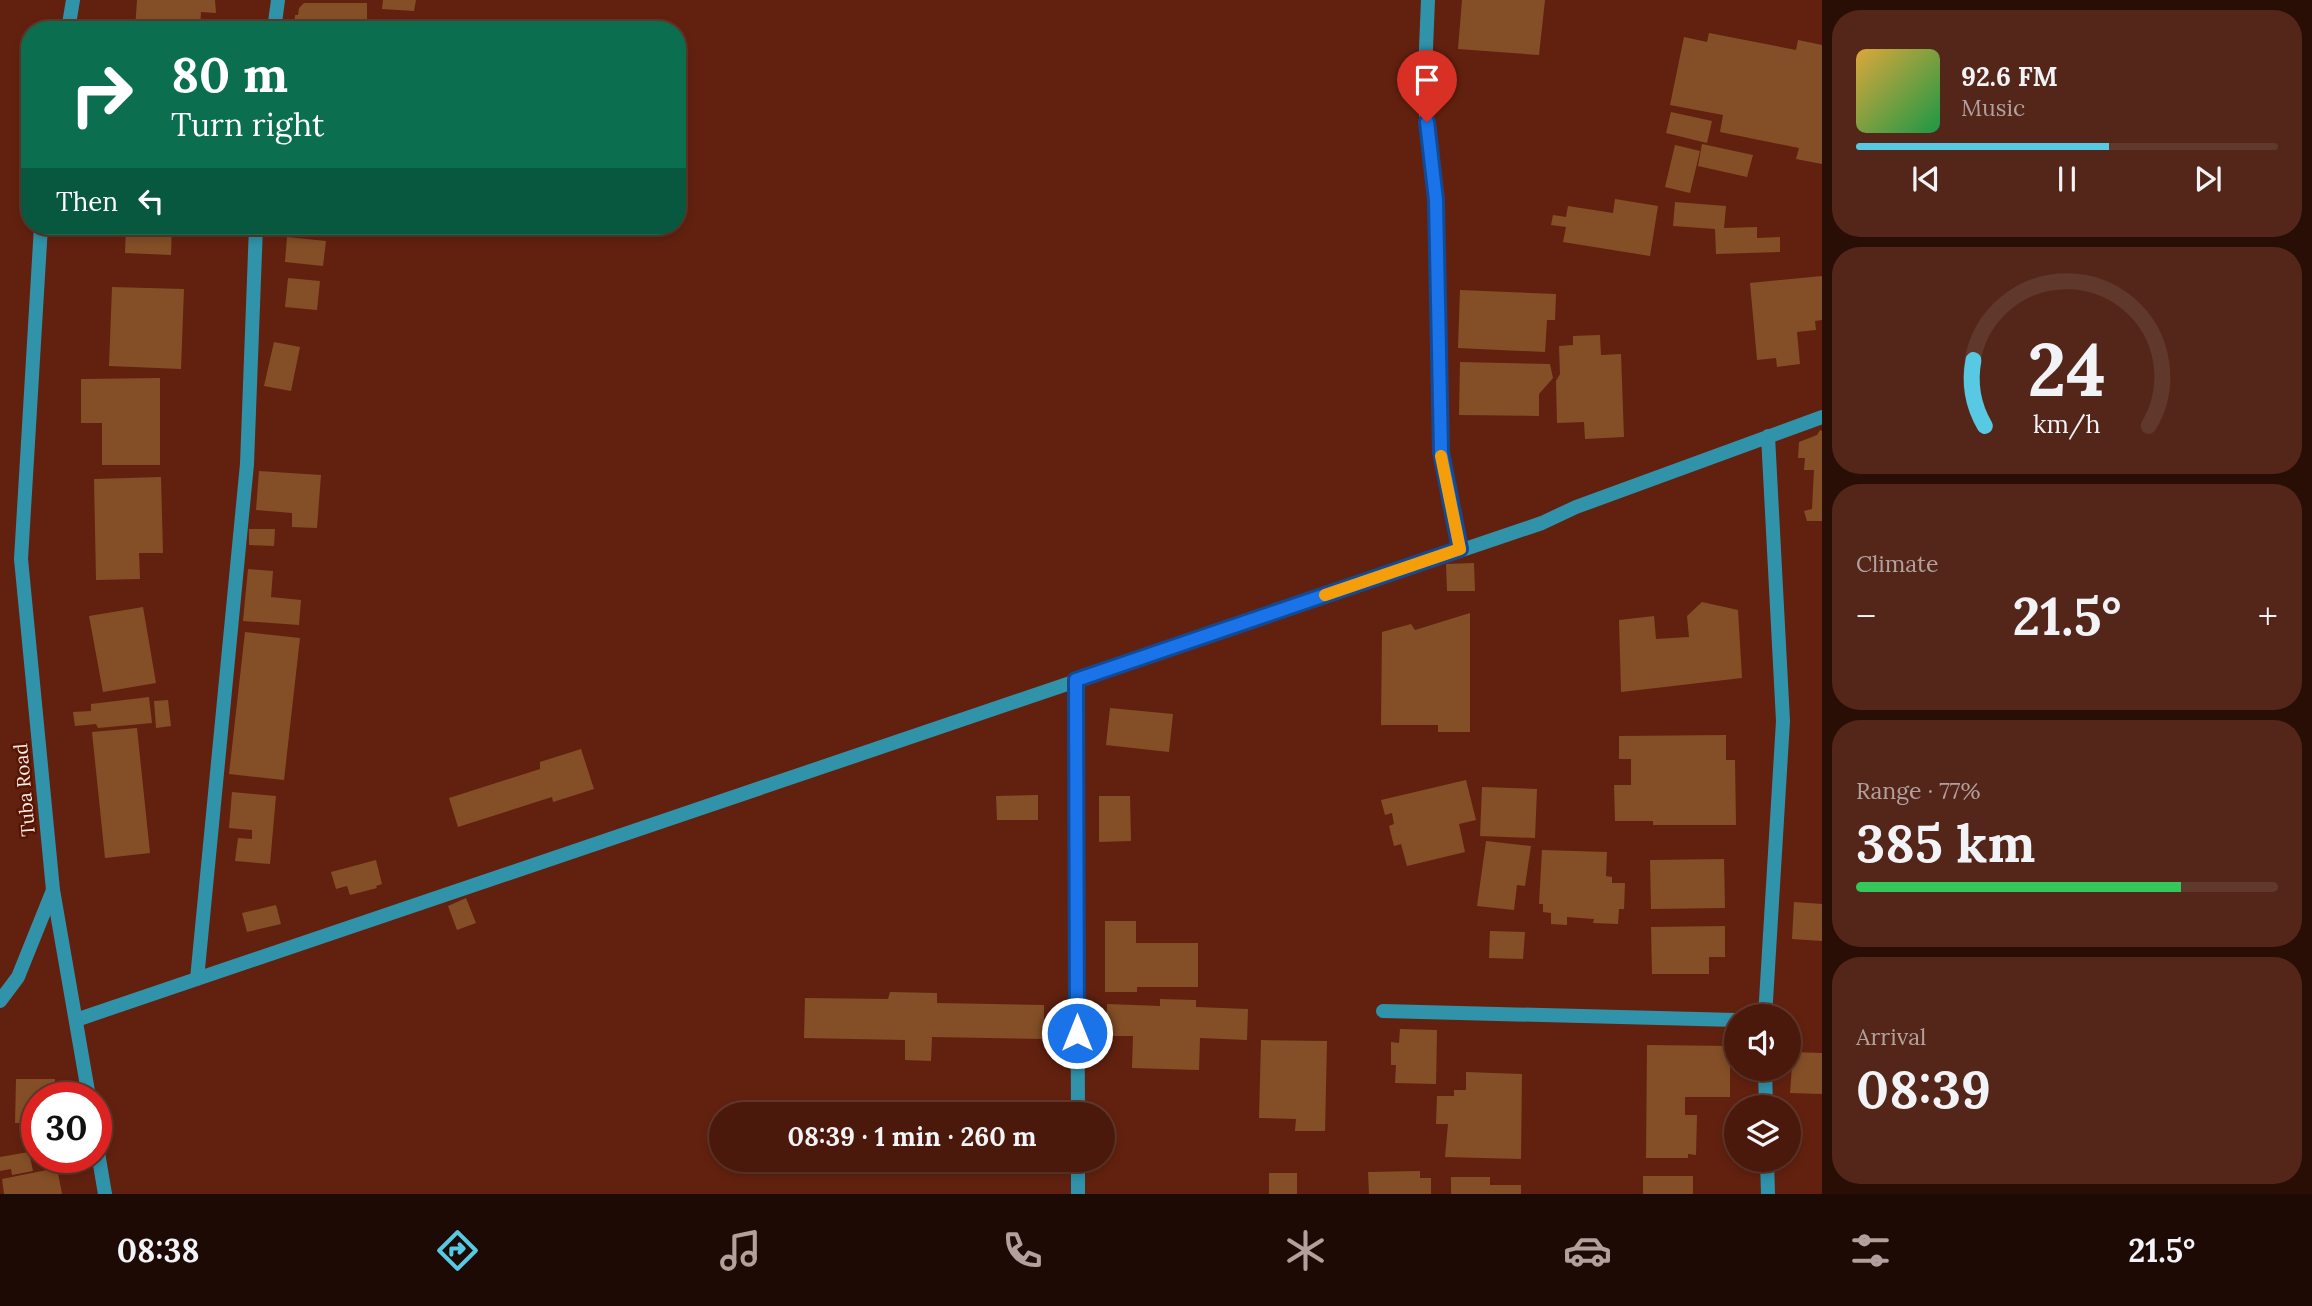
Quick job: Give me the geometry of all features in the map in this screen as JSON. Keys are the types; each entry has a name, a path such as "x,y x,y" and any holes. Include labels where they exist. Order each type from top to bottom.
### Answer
{"street":[{"path":"70,21 73,0"},
{"path":"275,21 278,0"},
{"path":"1428,0 1424,96 1436,200 1441,452 1460,549"},
{"name":"Tuba Road","path":"40,235 21,559 53,890 86,1082"},
{"path":"197,979 247,464 256,235"},
{"path":"76,1020 1542,523 1576,507 1822,417"},
{"path":"1766,1004 1783,721 1768,436"},
{"path":"1076,680 1078,1102"},
{"path":"0,1001 18,977 53,890"},
{"path":"1383,1011 1724,1020"},
{"path":"1078,1172 1078,1194"},
{"path":"1767,1172 1768,1194"},
{"path":"101,1173 105,1194"}],"building":[{"path":"137,0 215,0 216,13 201,12 200,21 136,21"},
{"path":"383,0 416,0 414,11 382,9"},
{"path":"1462,0 1545,0 1539,55 1458,49"},
{"path":"304,3 367,3 367,21 295,21 299,8"},
{"path":"1709,33 1796,50 1798,40 1822,45 1822,164 1796,159 1799,148 1720,132 1723,115 1670,105 1684,37 1707,42"},
{"path":"1671,112 1712,121 1707,143 1666,133"},
{"path":"1702,144 1753,155 1747,177 1698,166"},
{"path":"1675,145 1700,151 1690,193 1665,187"},
{"path":"1615,199 1658,206 1650,256 1563,242 1566,227 1551,225 1553,215 1566,217 1568,206 1613,213"},
{"path":"1675,202 1726,206 1724,228 1757,227 1757,238 1780,237 1780,252 1716,254 1715,229 1673,226"},
{"path":"126,235 172,235 171,255 125,253"},
{"path":"287,237 326,241 323,266 285,262"},
{"path":"1822,276 1822,320 1815,321 1816,330 1797,332 1800,364 1777,367 1776,358 1757,360 1750,283"},
{"path":"288,278 320,281 317,310 285,307"},
{"path":"112,287 184,289 181,369 109,366"},
{"path":"1460,290 1556,294 1555,320 1547,320 1545,352 1458,348"},
{"path":"1600,335 1601,355 1621,354 1624,437 1585,439 1584,422 1557,423 1559,346 1573,345 1573,336"},
{"path":"274,342 300,347 291,391 264,386"},
{"path":"1460,362 1550,364 1553,378 1539,394 1539,416 1459,415"},
{"path":"160,378 160,465 102,465 102,423 81,423 81,379"},
{"path":"1820,430 1822,521 1807,521 1804,511 1812,509 1814,470 1804,470 1805,458 1798,458 1799,442 1817,435"},
{"path":"259,471 321,475 317,528 292,527 292,513 256,510"},
{"path":"161,477 163,553 139,553 140,579 96,580 94,479"},
{"path":"249,529 275,529 274,546 249,545"},
{"path":"1474,563 1475,591 1447,591 1446,564"},
{"path":"248,569 273,571 271,597 301,600 299,625 243,621"},
{"path":"1702,602 1738,610 1742,678 1621,692 1619,620 1654,616 1656,639 1689,637 1687,616"},
{"path":"143,607 156,683 103,692 89,616"},
{"path":"1470,613 1470,732 1438,732 1438,725 1381,725 1382,632 1411,624 1415,630"},
{"path":"245,632 300,638 284,780 229,774"},
{"path":"149,697 152,723 98,728 96,724 75,726 73,712 91,711 91,704"},
{"path":"168,700 171,726 156,728 154,701"},
{"path":"1110,708 1173,714 1169,752 1106,745"},
{"path":"137,728 150,853 105,858 92,732"},
{"path":"1726,735 1726,760 1735,760 1736,825 1653,825 1653,821 1615,821 1614,785 1631,785 1631,759 1619,759 1619,736"},
{"path":"581,749 594,789 553,802 552,797 458,827 449,798 540,769 540,762"},
{"path":"1466,780 1476,820 1459,824 1465,852 1407,866 1401,844 1394,846 1389,826 1394,824 1392,813 1385,815 1381,800"},
{"path":"1482,787 1537,789 1535,838 1480,836"},
{"path":"232,792 276,796 270,864 235,861 238,838 252,839 252,830 229,828"},
{"path":"1038,795 1038,820 997,820 996,796"},
{"path":"1099,796 1130,796 1131,841 1099,842"},
{"path":"1486,841 1531,846 1525,886 1517,885 1514,910 1477,906"},
{"path":"1542,850 1607,852 1606,876 1612,877 1612,883 1625,883 1624,909 1619,909 1618,924 1593,923 1594,919 1567,917 1567,925 1551,924 1551,913 1543,912 1543,904 1539,904"},
{"path":"1724,859 1725,908 1651,909 1650,860"},
{"path":"376,860 382,884 376,886 377,888 350,895 347,886 336,889 331,872"},
{"path":"466,898 476,923 457,930 448,906"},
{"path":"1794,902 1822,904 1822,941 1792,939"},
{"path":"276,905 281,924 247,932 242,913"},
{"path":"1105,921 1136,921 1136,943 1198,943 1198,987 1137,987 1137,992 1105,992"},
{"path":"1725,926 1725,957 1709,957 1709,974 1652,974 1651,927"},
{"path":"1490,931 1525,932 1523,959 1489,958"},
{"path":"890,992 937,993 937,1003 1044,1005 1044,1039 932,1037 931,1061 905,1060 905,1040 804,1038 805,998 888,999"},
{"path":"1160,999 1196,1000 1196,1007 1248,1009 1247,1040 1200,1038 1199,1070 1132,1068 1133,1036 1106,1036 1107,1004 1160,1006"},
{"path":"1400,1029 1437,1030 1436,1084 1395,1083 1396,1065 1391,1065 1391,1042 1399,1043"},
{"path":"1261,1040 1327,1041 1325,1131 1295,1131 1296,1119 1259,1118"},
{"path":"1647,1045 1724,1046 1724,1081 1730,1081 1730,1095 1685,1097 1685,1115 1697,1115 1696,1155 1688,1154 1688,1158 1646,1158"},
{"path":"1801,1052 1822,1053 1822,1094 1790,1093 1791,1081 1801,1081"},
{"path":"1466,1072 1522,1074 1521,1159 1445,1157 1448,1124 1436,1124 1437,1096 1454,1096 1454,1090 1466,1090"},
{"path":"16,1079 55,1079 55,1082 21,1082 21,1123 15,1123"},
{"path":"21,1153 22,1173 12,1175 11,1169 0,1171 0,1157"},
{"path":"1420,1171 1420,1178 1431,1178 1431,1194 1369,1194 1368,1172"},
{"path":"32,1173 58,1173 62,1194 4,1194 2,1179"},
{"path":"1269,1173 1297,1173 1297,1194 1269,1194"},
{"path":"1643,1176 1693,1176 1693,1194 1643,1194"},
{"path":"1451,1177 1490,1177 1490,1185 1521,1185 1521,1194 1451,1194"}],"slow traffic":[{"path":"1325,595 1460,549 1441,456"}],"route":[{"path":"1077,1033 1076,680 1460,549 1441,452 1436,200 1427,122"}]}
